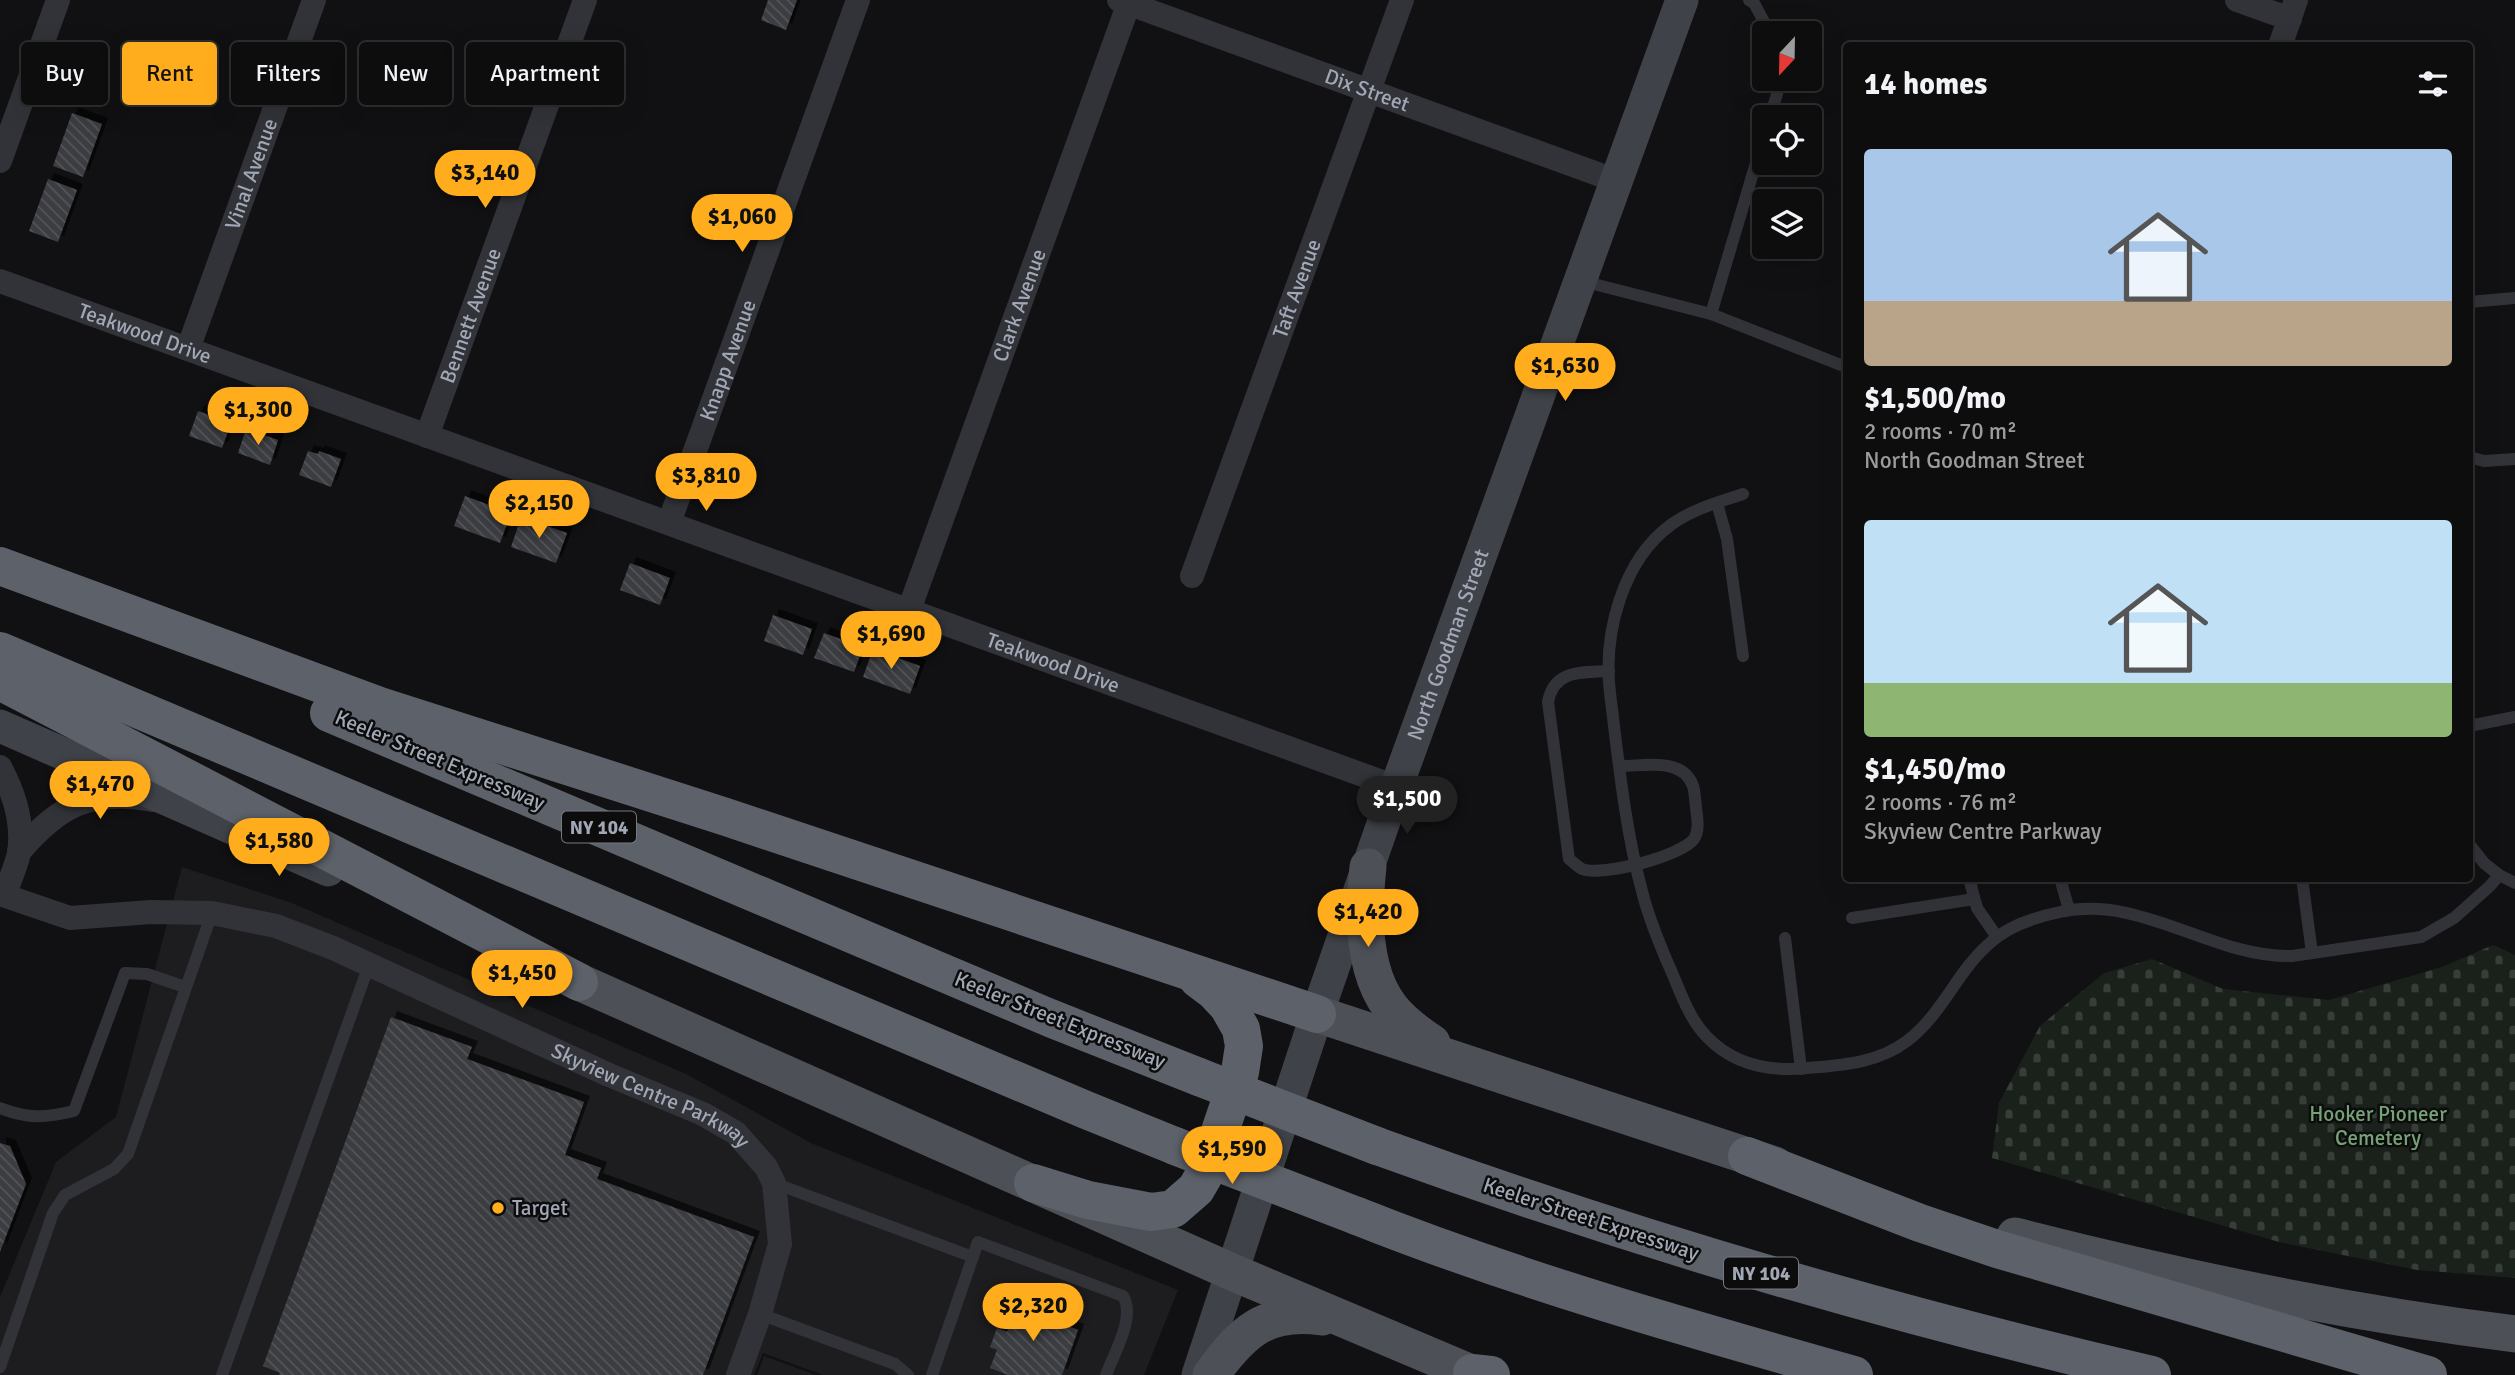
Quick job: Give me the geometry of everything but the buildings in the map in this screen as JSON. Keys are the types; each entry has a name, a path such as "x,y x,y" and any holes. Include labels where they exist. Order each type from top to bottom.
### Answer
{"highway":[{"path":"0,566 380,706 714,813 1317,1014"},
{"name":"Keeler Street Expressway","path":"0,574 1037,1012 1377,1146 1567,1213 1777,1278 1973,1332 2152,1375"},
{"path":"0,652 1060,1100 1175,1146 1356,1216 1578,1293 1854,1375"},
{"path":"0,681 579,982"},
{"path":"1033,1184 1088,1200 1151,1212 1166,1211 1179,1205 1200,1184 1240,1072 1244,1056 1243,1038 1233,1013 1222,998 1195,977 1170,964"},
{"path":"1747,1156 1894,1213 1997,1249 2427,1375"}],"main road":[{"name":"North Goodman Street","path":"1198,1375 1317,1014 1396,787 1682,0"},
{"path":"0,726 1232,1272 1350,1323 1480,1374"},
{"path":"1368,867 1368,935 1379,989 1399,1017 1425,1038 1466,1063"},
{"path":"1317,1014 1747,1156 1958,1221 2117,1261 2323,1304 2515,1334"},
{"path":"1211,1375 1241,1339 1256,1326 1273,1318 1305,1315 1350,1323"}],"street":[{"path":"0,161 58,0"},
{"name":"Vinal Avenue","path":"188,349 314,0"},
{"name":"Bennett Avenue","path":"427,436 585,0"},
{"name":"Knapp Avenue","path":"669,523 858,0"},
{"name":"Taft Avenue","path":"1192,576 1402,0"},
{"path":"2237,0 2293,9 2281,42"},
{"name":"Dix Street","path":"1126,1 1617,181"},
{"name":"Clark Avenue","path":"909,610 1126,1"},
{"name":"Teakwood Drive","path":"0,281 1396,787"},
{"path":"0,767 12,790 18,811 19,852"},
{"path":"2,894 19,852 41,827 81,802 133,797 184,806"},
{"name":"Skyview Centre Parkway","path":"2,894 70,918 151,912 212,914 276,926 369,965 609,1075 703,1114 736,1133 766,1167 774,1184 780,1244 760,1314 738,1375"}],"lane":[{"path":"1749,0 1754,3 1764,21"},
{"path":"1711,314 1752,175"},
{"path":"1581,281 1711,314 1843,366"},
{"path":"2473,302 2515,298"},
{"path":"2473,458 2484,461 2515,459"},
{"path":"1743,494 1691,513 1672,524 1655,539 1636,564 1620,603 1612,637 1609,671 1636,863 1645,903 1679,989 1701,1030 1723,1050 1751,1065 1774,1069 1801,1069 1865,1061 1885,1054 1904,1043 1930,1019 1978,955 1997,937 2031,920 2069,910 2098,909 2138,915 2222,944 2261,954 2282,956 2412,939 2429,934 2462,912 2499,875"},
{"path":"1717,503 1727,538 1743,656"},
{"path":"1609,671 1562,677 1550,687 1548,702 1569,859 1581,869 1597,871 1636,863 1683,848 1695,838 1698,826 1693,786 1685,772 1669,766 1621,766"},
{"path":"2473,725 2515,717"},
{"path":"2473,849 2483,863 2515,883"},
{"path":"1970,882 1982,917 1997,937"},
{"path":"2061,882 2069,910"},
{"path":"2303,882 2312,953"},
{"path":"1852,918 1974,899"},
{"path":"0,1367 53,1213 65,1195 114,1169 128,1154 212,914"},
{"path":"1785,938 1801,1069"},
{"path":"222,1375 369,965"},
{"path":"0,1108 44,1118 74,1111 125,973 147,974 186,987"},
{"path":"774,1184 973,1257"},
{"path":"932,1375 978,1242 1123,1296 1128,1304 1129,1315 1106,1375"},
{"path":"760,1314 895,1364 908,1375"}],"shaded area":[{"path":"182,867 292,903 686,1074 811,1143 1178,1290 1144,1375 823,1375 763,1353 754,1375 0,1375 0,1297 56,1162 116,1117"},
{"path":"764,1356 816,1375 757,1375"}],"green space":[{"name":"Hooker Pioneer Cemetery","path":"2493,945 2515,955 2515,1278 2417,1270 2279,1242 1992,1158 1999,1103 2040,1026 2104,973 2152,959 2223,989 2329,1000 2442,967"}],"place":[{"name":"Target","path":"498,1208"}]}
